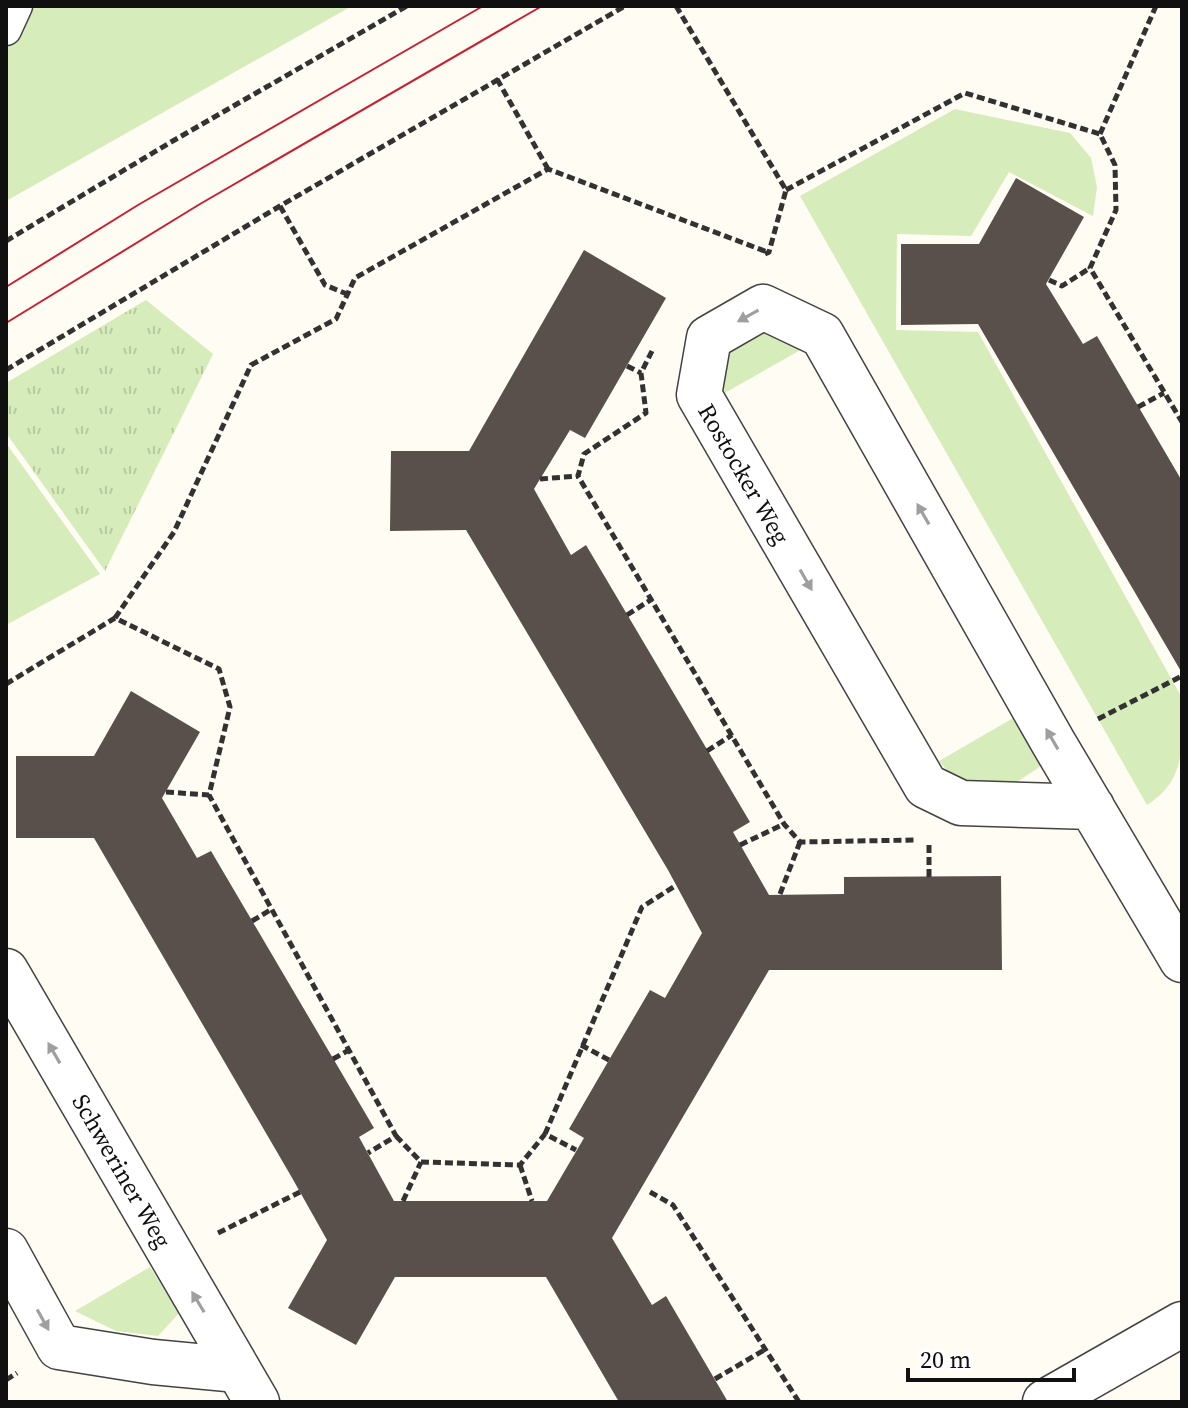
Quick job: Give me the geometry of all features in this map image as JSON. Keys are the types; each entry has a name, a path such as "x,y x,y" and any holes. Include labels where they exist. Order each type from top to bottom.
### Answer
{"street":[{"name":"Rostocker Weg","path":"1092,807 961,803 926,786 699,395 709,338 763,307 822,335 1053,742 1092,807 1182,960"},
{"name":"Schweriner Weg","path":"6,971 248,1386"},
{"name":"Schweriner Weg","path":"6,1251 59,1347 153,1362 248,1386"},
{"path":"1045,1402 1182,1324"}],"lane":[{"path":"6,30 17,6"}],"path":[{"path":"6,241 407,6"},
{"path":"6,370 280,206 625,6"},
{"path":"676,6 786,190 769,252"},
{"path":"1100,134 1156,6"},
{"path":"497,79 548,169 769,252 777,264"},
{"path":"786,190 965,93 1100,134 1115,165 1116,210 1090,268 1062,286 1049,280"},
{"path":"6,684 115,618 174,532 251,365 336,319 355,278 548,169"},
{"path":"280,206 325,285 347,294"},
{"path":"755,258 769,252"},
{"path":"1090,268 1182,422"},
{"path":"654,349 641,373 646,413 584,454 578,476 784,824 800,842 929,840 929,877"},
{"path":"627,366 641,373"},
{"path":"1138,407 1164,393"},
{"path":"540,479 578,476"},
{"path":"627,615 652,599"},
{"path":"115,618 219,669 230,707 209,795 396,1136 421,1162 520,1165"},
{"path":"1053,742 1182,676"},
{"path":"707,751 732,735"},
{"path":"166,792 209,795"},
{"path":"740,845 784,824"},
{"path":"780,894 800,842"},
{"path":"520,1165 545,1134 642,907 675,886"},
{"path":"252,921 272,909"},
{"path":"581,1045 609,1060"},
{"path":"333,1059 349,1050"},
{"path":"545,1134 576,1150"},
{"path":"368,1153 396,1136"},
{"path":"403,1201 421,1162"},
{"path":"520,1165 532,1201"},
{"path":"171,1257 300,1192"},
{"path":"650,1192 673,1205 799,1402"},
{"path":"715,1379 766,1349"}],"green space":[{"path":"6,6 352,6 6,201"},
{"path":"955,109 1070,133 1091,158 1097,187 1093,216 1009,172 971,236 897,234 896,330 978,332 1182,698 1182,745 1176,772 1170,784 1147,805 800,196"},
{"path":"146,300 213,354 105,571 6,433 6,383"},
{"path":"775,329 804,348 721,395 716,364 740,336"},
{"path":"6,443 100,574 6,625"},
{"path":"1015,717 1044,764 1017,782 956,781 939,761"},
{"path":"150,1267 179,1313 158,1336 116,1331 75,1311"}],"building":[{"path":"1016,178 1084,217 1046,284 1083,344 1097,336 1182,481 1182,673 978,324 901,325 901,244 979,244"},
{"path":"584,250 666,298 585,438 570,430 534,489 571,555 586,545 750,822 733,832 769,895 844,894 844,877 1001,876 1002,970 769,970 612,1238 652,1305 666,1296 728,1402 619,1402 546,1277 395,1277 356,1345 288,1308 327,1240 291,1176 94,838 16,838 16,756 94,756 131,691 200,732 162,798 197,858 211,851 374,1128 359,1137 394,1201 547,1201 584,1138 569,1129 650,990 665,998 702,933 668,870 466,530 390,531 391,451 469,451"}],"tram line":[{"path":"6,287 138,205 483,6"},
{"path":"6,323 200,204 542,6"}]}
